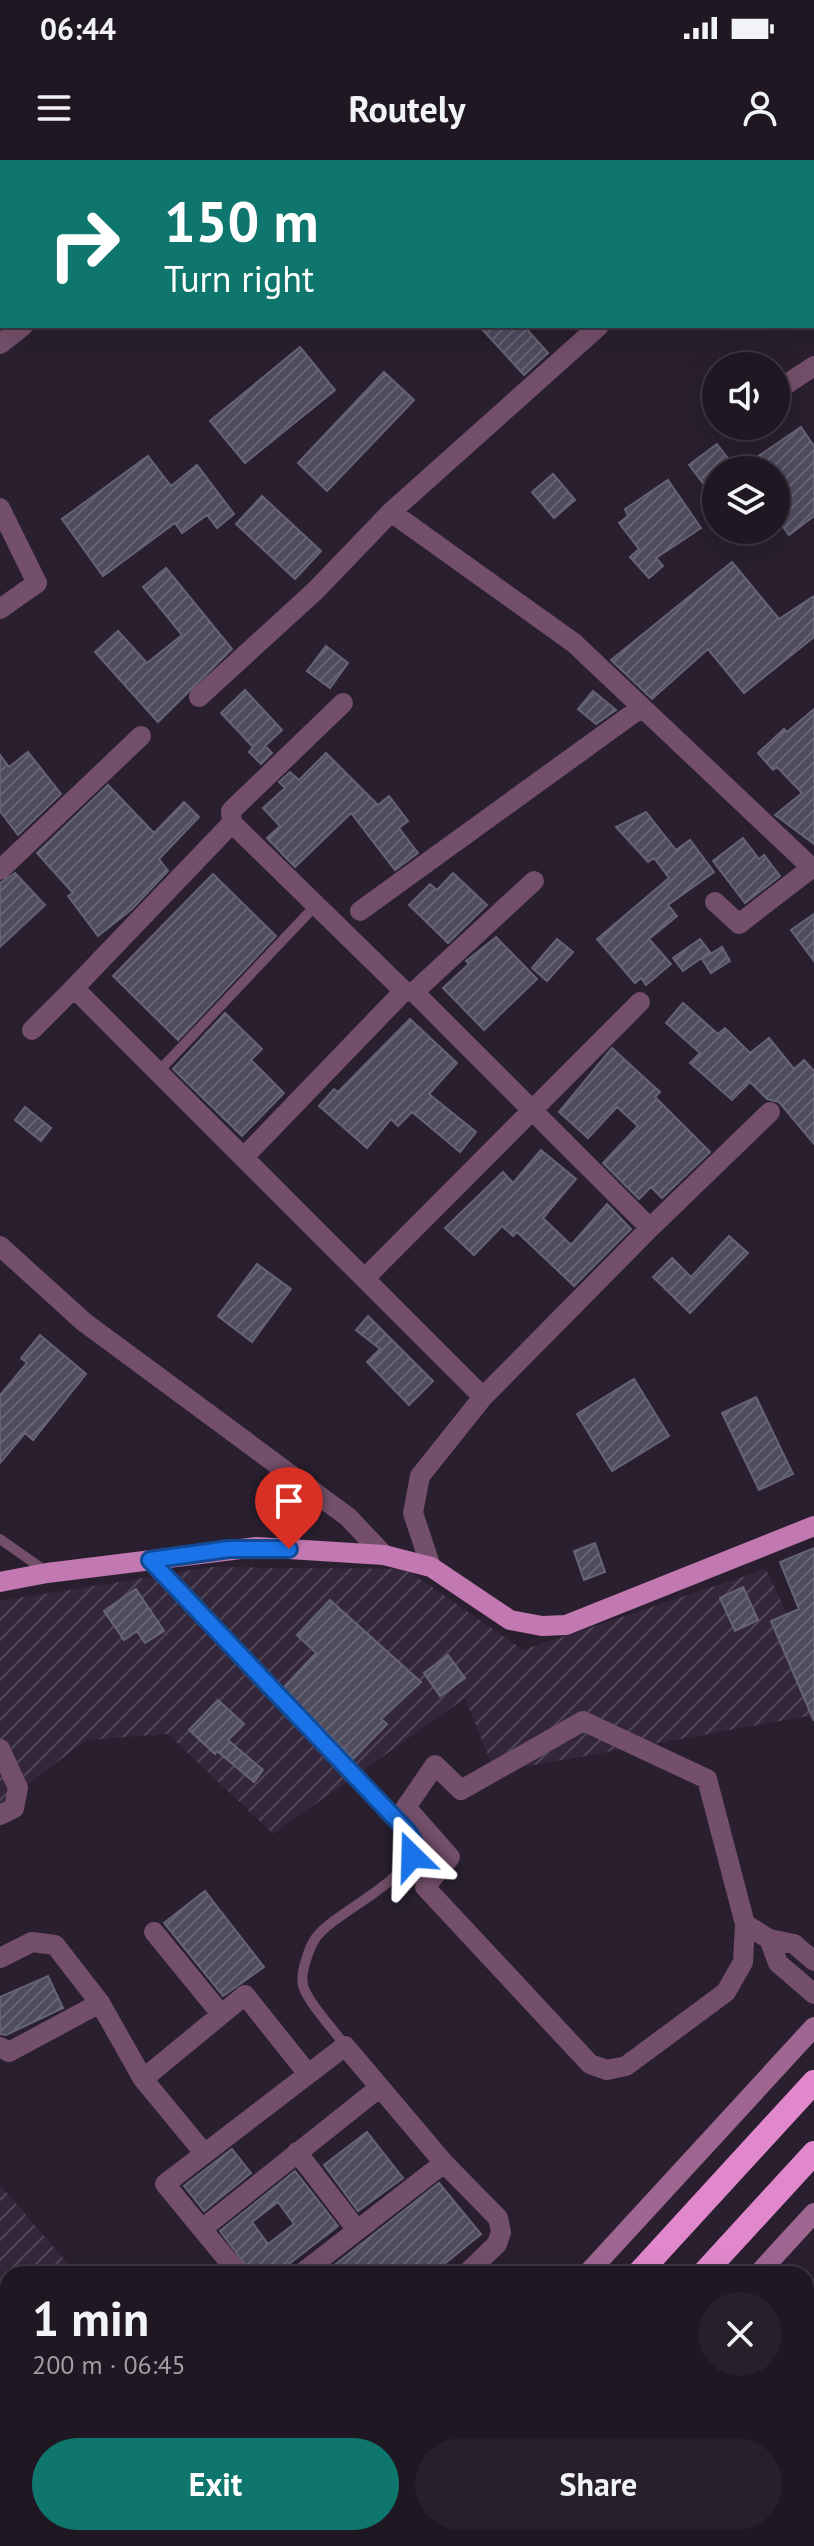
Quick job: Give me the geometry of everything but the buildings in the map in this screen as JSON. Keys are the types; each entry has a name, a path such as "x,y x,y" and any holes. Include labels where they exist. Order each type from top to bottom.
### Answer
{"highway":[{"path":"645,2266 814,2082"},
{"path":"710,2266 814,2153"}],"main road":[{"path":"0,1582 47,1573 257,1547 384,1555 431,1567 510,1620 542,1626 566,1625 814,1526"}],"street":[{"path":"0,344 20,328"},
{"path":"199,697 316,590 391,512 597,328"},
{"path":"790,382 814,366"},
{"path":"0,508 37,583 0,609"},
{"path":"391,512 574,643 813,867 739,924 715,902"},
{"path":"343,703 231,811 232,823 650,1228"},
{"path":"360,911 642,707"},
{"path":"0,870 141,736"},
{"path":"32,1030 232,823"},
{"path":"244,1157 409,992 534,881"},
{"path":"74,988 483,1397"},
{"path":"365,1278 640,1002"},
{"path":"431,1567 413,1513 420,1476 483,1397 770,1112"},
{"path":"0,1246 84,1322 348,1517 384,1555"},
{"path":"745,1924 743,1962 726,1992 626,2066 607,2070 590,2064 425,1887 450,1857 406,1807 435,1765 461,1790 583,1721 707,1779 745,1924 769,1939 794,1944 814,1961"},
{"path":"0,1749 18,1788 14,1808 0,1815"},
{"path":"154,1932 221,2014"},
{"path":"769,1939 778,1963 814,1994"},
{"path":"0,1958 32,1942 55,1945 100,2003 143,2079 204,2153"},
{"path":"143,2079 245,1995 308,2074"},
{"path":"0,2047 9,2052 100,2003"},
{"path":"594,2266 814,2027"},
{"path":"232,2266 165,2184 345,2046 444,2163 498,2218 501,2232 497,2244 474,2266"},
{"path":"202,2229 379,2088"},
{"path":"297,2152 357,2230"},
{"path":"311,2266 444,2163"},
{"path":"765,2266 814,2213"}],"lane":[{"path":"159,1071 316,905"},
{"path":"0,1539 47,1573"},
{"path":"150,1560 408,1832 414,1842 412,1856 384,1886 339,1915 317,1935 307,1956 302,1977 304,1990 345,2046"}],"shaded area":[{"path":"212,1567 406,1569 523,1650 766,1569 814,1672 814,1715 495,1772 465,1698 273,1834 168,1734 86,1740 0,1806 0,1601"},
{"path":"0,2185 70,2266 0,2266"}],"route":[{"path":"289,1549 229,1549 150,1560 408,1832 414,1842 412,1856"}]}
